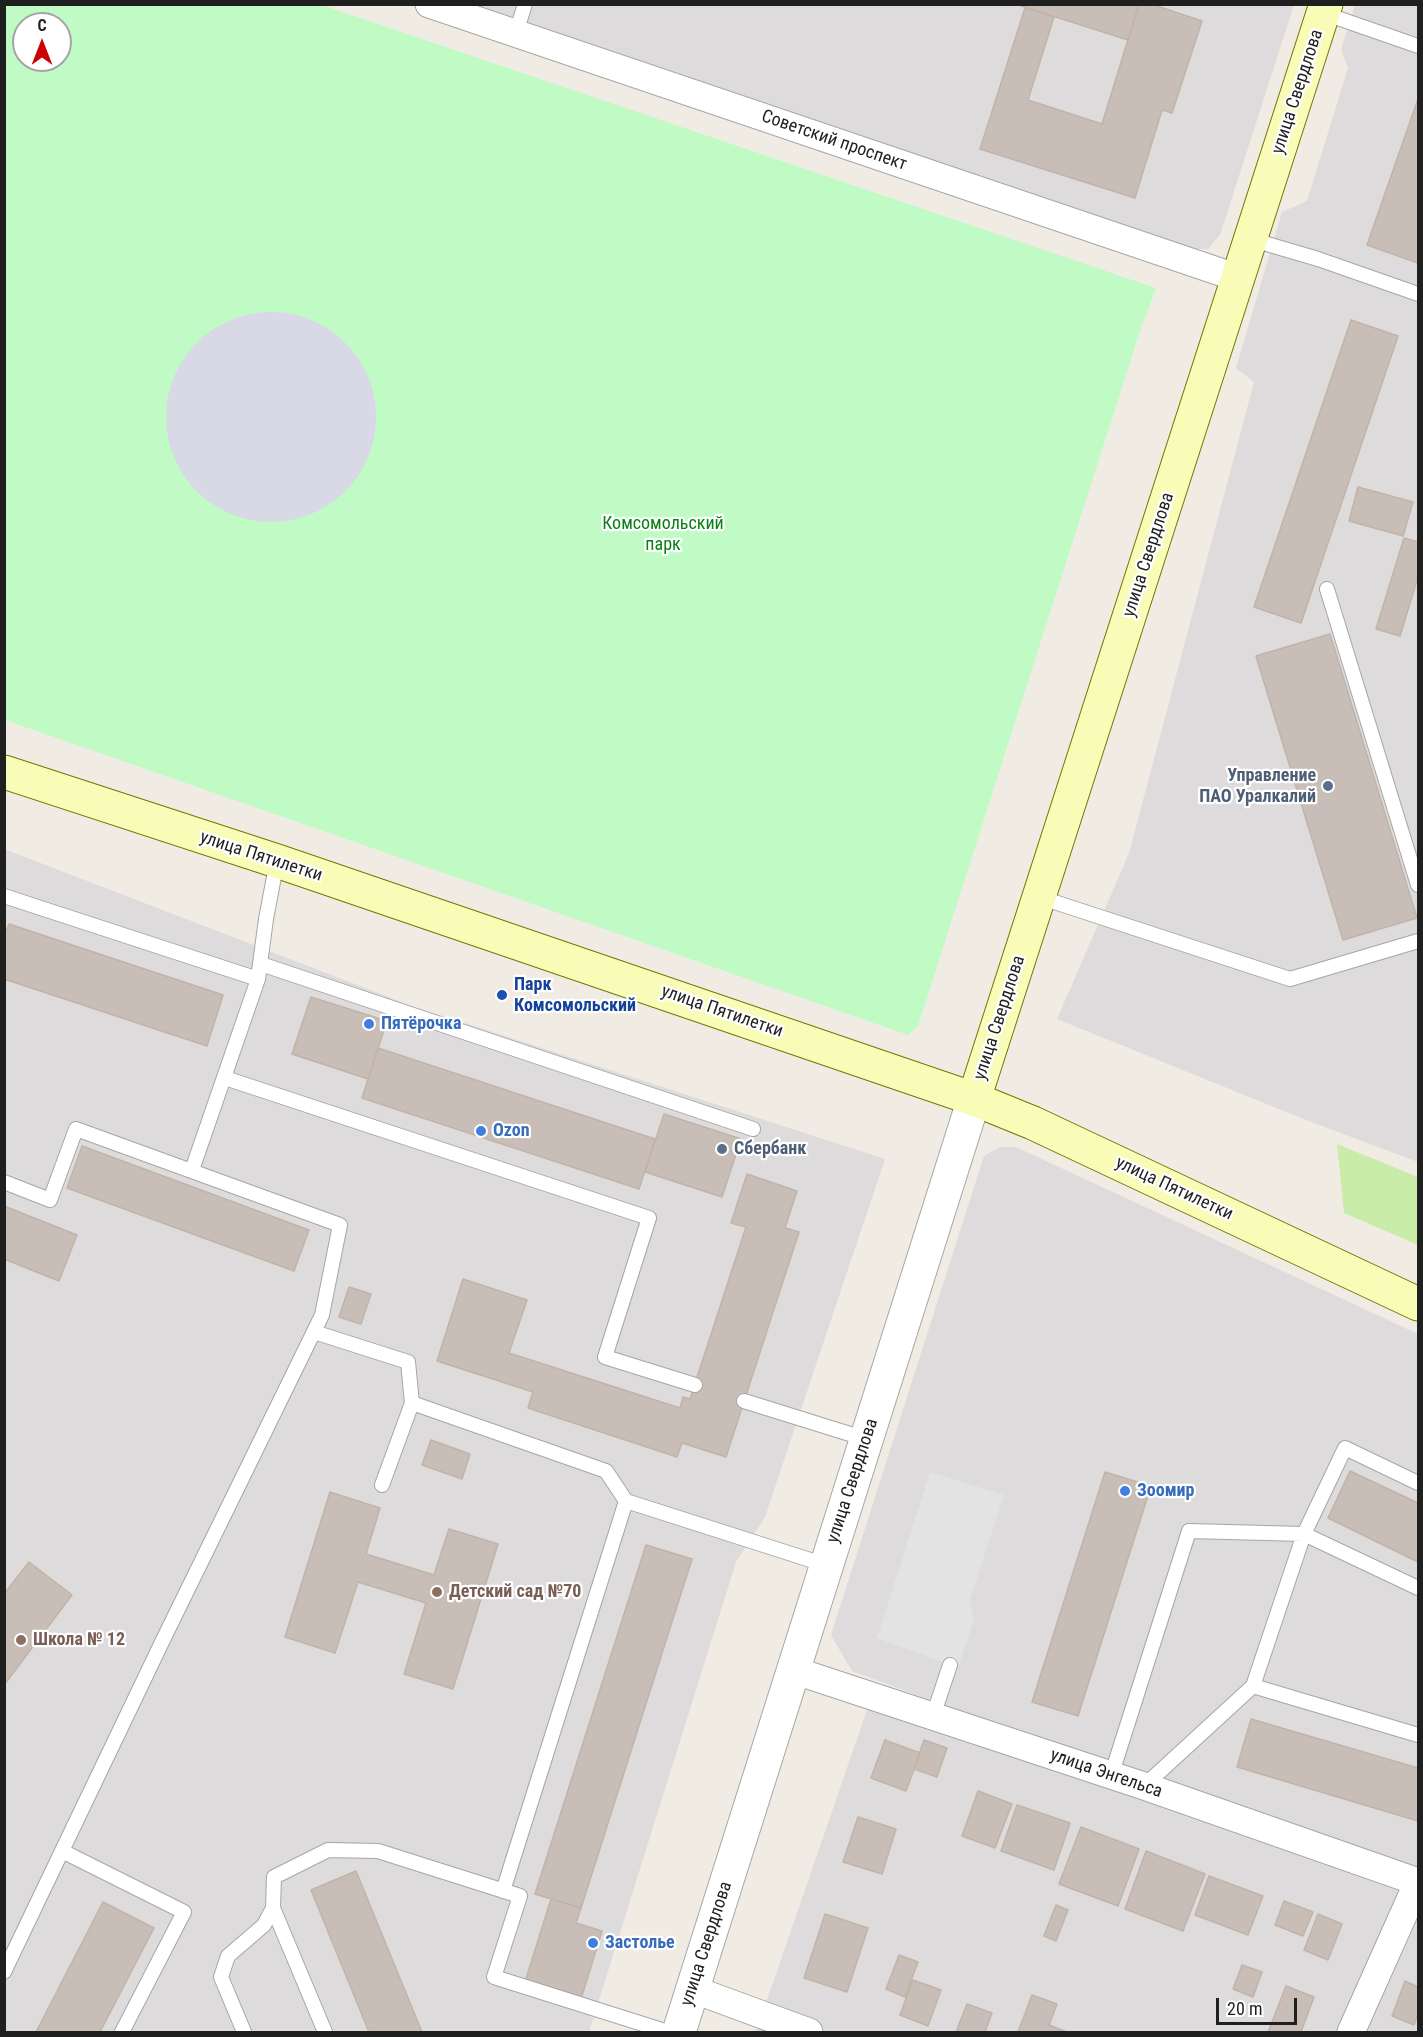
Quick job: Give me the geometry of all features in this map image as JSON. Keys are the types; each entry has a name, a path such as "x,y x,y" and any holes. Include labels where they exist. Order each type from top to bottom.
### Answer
{"main road":[{"name":"улица Свердлова","path":"974,1099 1324,9"},
{"name":"улица Пятилетки","path":"4,772 277,861 974,1099 1034,1123 1419,1305"}],"street":[{"name":"Советский проспект","path":"429,4 1238,278"},
{"name":"улица Свердлова","path":"679,2032 974,1099"},
{"name":"улица Энгельса","path":"793,1670 1144,1786 1418,1882"},
{"path":"1351,2032 1418,1882"},
{"path":"692,1989 809,2032"}],"lane":[{"path":"516,33 525,4"},
{"path":"1324,9 1417,41"},
{"path":"1250,240 1318,259 1419,294"},
{"path":"1327,589 1419,885"},
{"path":"192,1170 258,979 277,861"},
{"path":"4,896 258,979"},
{"path":"1039,897 1290,979 1419,941"},
{"path":"261,964 753,1129"},
{"path":"225,1078 649,1218 605,1357 695,1385"},
{"path":"4,1182 50,1200 76,1129 340,1225 322,1316 62,1851 9,1951 4,1972"},
{"path":"314,1332 408,1362 412,1402 382,1485"},
{"path":"744,1401 866,1439"},
{"path":"412,1402 606,1471 627,1501 826,1565"},
{"path":"1144,1786 1253,1686 1304,1534 1345,1448 1419,1483"},
{"path":"503,1891 627,1501"},
{"path":"1111,1776 1189,1531 1304,1534 1419,1588"},
{"path":"933,1716 950,1665"},
{"path":"1253,1686 1419,1735"},
{"path":"324,2032 273,1908 274,1877 328,1850 378,1851 520,1896 494,1977 668,2032"},
{"path":"62,1851 184,1912 122,2032"},
{"path":"244,2032 221,1977 228,1956 264,1925 273,1908"}],"shaded area":[{"path":"453,5 1294,5 1220,235 1208,249 1187,249"},
{"path":"1355,5 1418,5 1418,1162 1301,1118 1057,1019 1129,853 1254,382 1236,368 1282,212 1307,201 1348,68 1341,49"},
{"path":"261,312 281,312 302,316 321,324 352,350 364,367 372,386 376,417 372,448 364,467 338,498 321,510 302,518 281,522 261,522 240,518 221,510 190,484 178,467 170,448 166,427 166,407 170,386 178,367 204,336 221,324 240,316"},
{"path":"4,849 412,1006 885,1159 765,1517 736,1562 589,2032 5,2032"},
{"path":"1000,1147 1016,1147 1418,1334 1418,1882 852,1671 831,1635 984,1156"},
{"path":"930,1472 1004,1495 970,1600 974,1620 958,1668 877,1638"},
{"path":"869,1704 1418,1898 1418,2032 756,2032"}],"green space":[{"name":"Комсомольский парк","path":"5,5 322,5 1156,288 1141,328 918,1026 908,1035 5,720"},
{"path":"1337,1144 1418,1177 1418,1245 1344,1213"}],"building":[{"path":"1015,4 1139,4 1128,40"},
{"path":"1139,4 1151,4 1202,21 1172,113 1162,110 1135,198 980,149 1025,8 1054,17 1028,100 1102,124"},
{"path":"1418,99 1418,263 1367,245"},
{"path":"1351,320 1398,336 1301,623 1254,607"},
{"path":"1358,487 1413,502 1403,536 1349,521"},
{"path":"1404,538 1418,542 1418,577 1400,636 1376,629"},
{"path":"1330,634 1417,918 1343,940 1256,656"},
{"path":"9,924 223,995 207,1046 4,979 4,937"},
{"path":"311,997 387,1021 368,1079 292,1054"},
{"path":"378,1048 655,1139 639,1189 362,1098"},
{"path":"664,1114 741,1139 722,1197 645,1172"},
{"path":"82,1146 309,1230 294,1271 67,1188"},
{"path":"747,1174 797,1191 785,1228 799,1232 726,1457 682,1443 677,1457 528,1408 533,1392 437,1361 463,1279 527,1300 509,1353 680,1408 683,1397 690,1399 746,1227 731,1223"},
{"path":"4,1206 77,1235 59,1281 4,1259"},
{"path":"349,1287 371,1294 361,1324 339,1317"},
{"path":"431,1440 470,1454 462,1479 422,1465"},
{"path":"1350,1471 1418,1503 1418,1562 1328,1518"},
{"path":"1105,1472 1151,1486 1078,1716 1032,1702"},
{"name":"Детский сад №70","path":"330,1492 380,1508 366,1554 434,1575 449,1529 498,1544 453,1689 404,1674 426,1603 358,1582 335,1653 285,1637"},
{"path":"646,1545 692,1559 581,1908 535,1894"},
{"name":"Школа № 12","path":"29,1562 72,1595 4,1685 4,1594"},
{"path":"1251,1719 1418,1768 1418,1821 1237,1767"},
{"path":"885,1740 920,1753 906,1791 871,1778"},
{"path":"924,1740 947,1748 937,1777 914,1769"},
{"path":"978,1791 1012,1804 995,1848 962,1836"},
{"path":"1017,1805 1070,1823 1054,1870 1001,1851"},
{"path":"858,1817 896,1829 882,1874 843,1862"},
{"path":"1081,1827 1139,1849 1118,1906 1059,1884"},
{"path":"1146,1851 1205,1874 1183,1931 1125,1909"},
{"path":"356,1871 422,2032 369,2032 311,1890"},
{"path":"1209,1876 1263,1896 1248,1935 1195,1915"},
{"path":"551,1899 581,1908 576,1923 602,1931 581,1999 525,1982"},
{"path":"1284,1901 1313,1912 1303,1936 1275,1925"},
{"path":"103,1902 154,1928 100,2032 36,2032"},
{"path":"1056,1905 1068,1910 1056,1941 1044,1936"},
{"path":"825,1914 868,1928 847,1992 804,1978"},
{"path":"1318,1914 1342,1924 1328,1960 1304,1950"},
{"path":"899,1955 918,1962 905,1997 886,1989"},
{"path":"1242,1965 1262,1972 1253,1997 1233,1989"},
{"path":"913,1980 941,1990 928,2026 900,2015"},
{"path":"1405,1981 1418,1987 1418,2014 1414,2025 1392,2016"},
{"path":"1286,1986 1314,1997 1301,2032 1268,2032"},
{"path":"1032,1995 1057,2004 1049,2025 1067,2032 1018,2032"},
{"path":"967,2004 992,2013 985,2032 956,2032"}],"place":[{"name":"Управление ПАО Уралкалий","path":"1328,786"},
{"name":"Парк Комсомольский","path":"502,995"},
{"name":"Пятёрочка","path":"369,1024"},
{"name":"Ozon","path":"481,1131"},
{"name":"Сбербанк","path":"722,1149"},
{"name":"Зоомир","path":"1125,1491"},
{"name":"Детский сад №70","path":"437,1592"},
{"name":"Школа № 12","path":"21,1640"},
{"name":"Застолье","path":"593,1943"}]}
